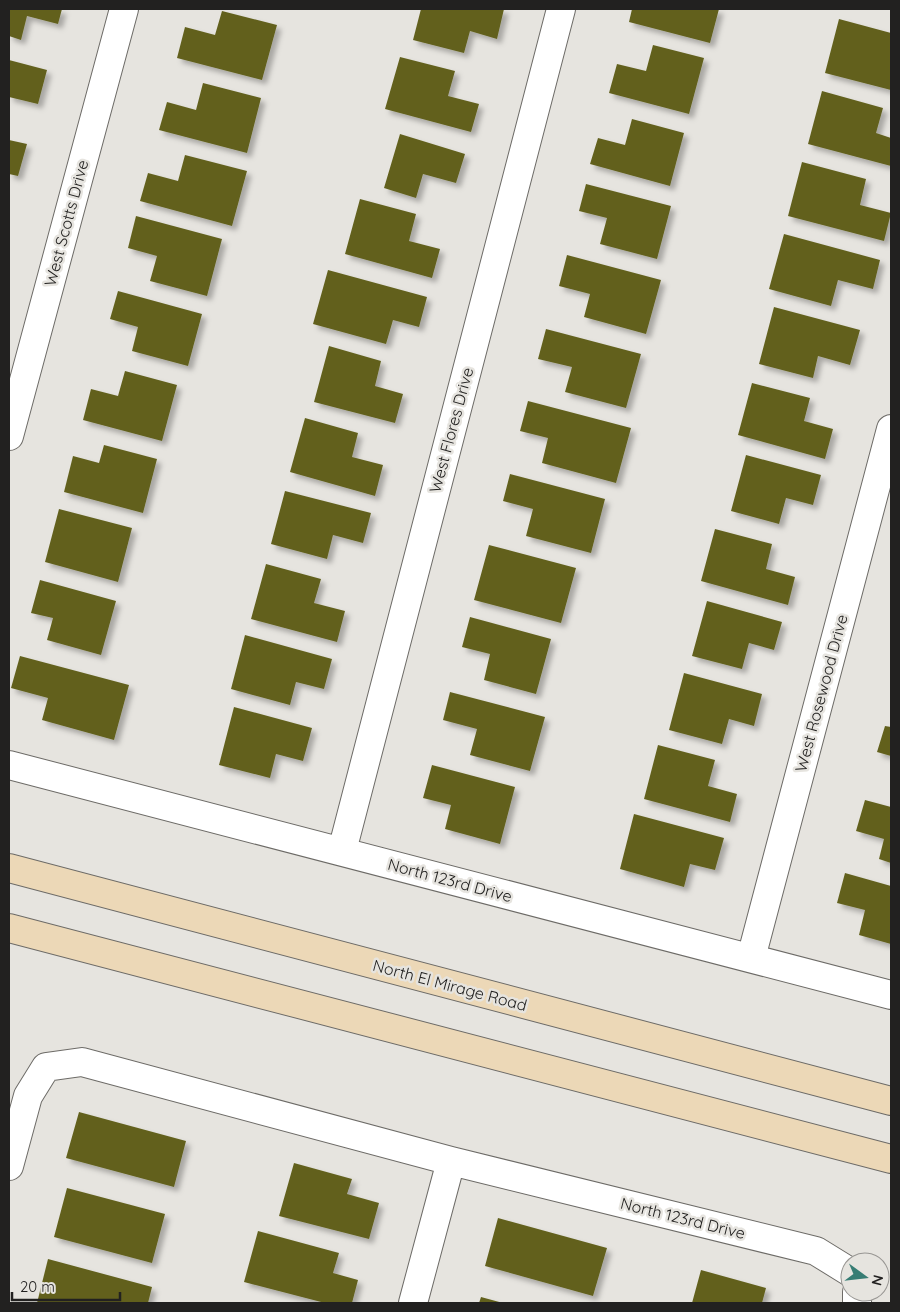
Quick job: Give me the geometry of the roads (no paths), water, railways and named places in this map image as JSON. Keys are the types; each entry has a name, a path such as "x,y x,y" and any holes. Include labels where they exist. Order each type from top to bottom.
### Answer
{"main road":[{"name":"North El Mirage Road","path":"9,868 891,1102"},
{"path":"9,928 891,1159"}],"street":[{"name":"West Scotts Drive","path":"9,436 124,9"},
{"name":"West Flores Drive","path":"342,852 561,9"},
{"name":"West Rosewood Drive","path":"751,958 891,429"},
{"name":"North 123rd Drive","path":"9,765 891,995"},
{"name":"North 123rd Drive","path":"9,1166 28,1096 46,1067 82,1062 451,1161 816,1251 840,1266"},
{"path":"413,1303 451,1161"}]}
